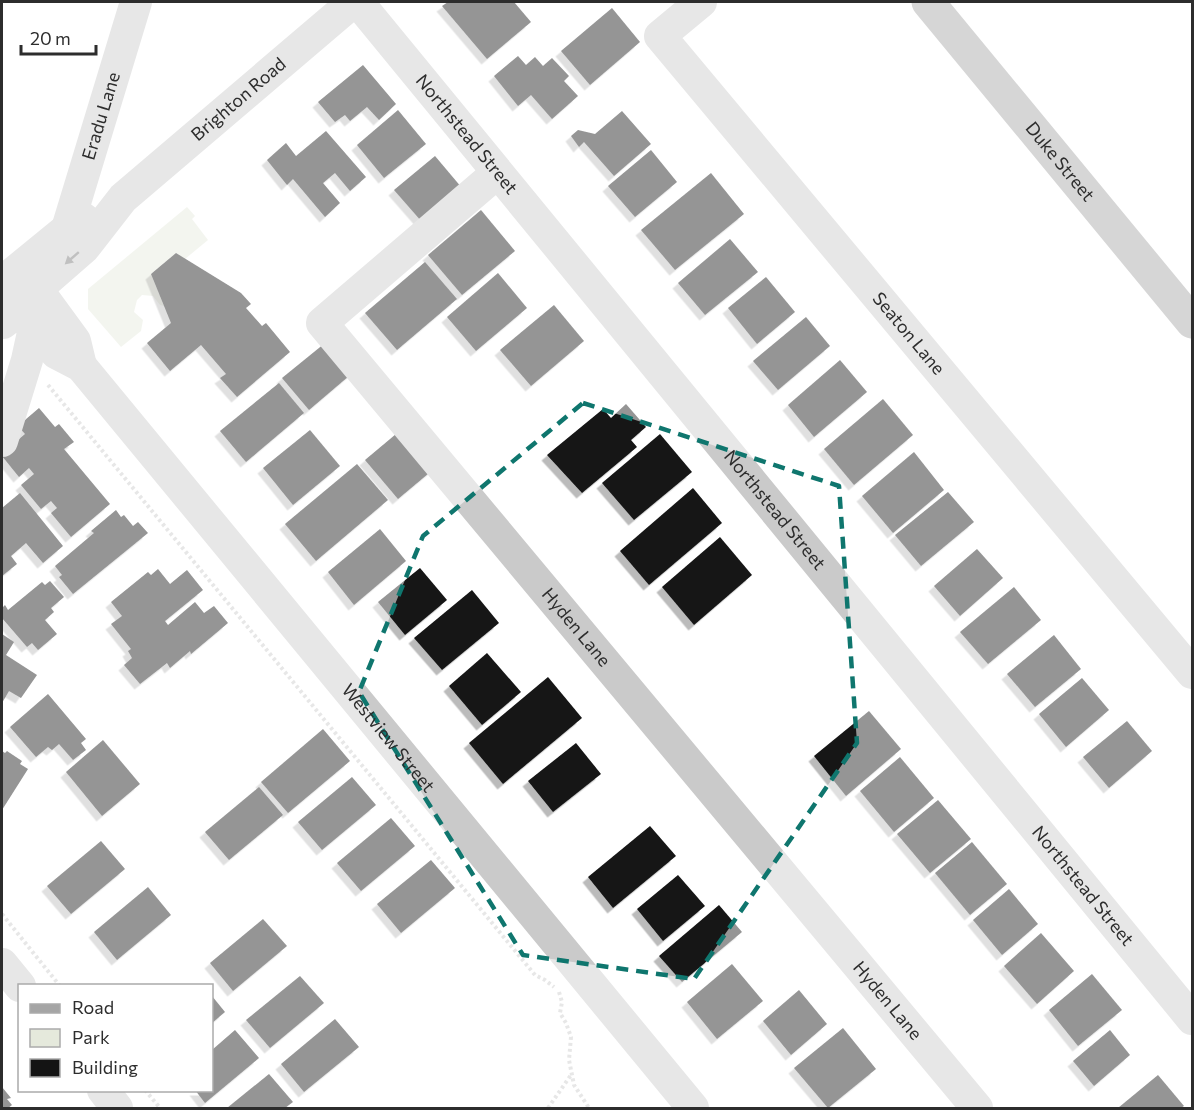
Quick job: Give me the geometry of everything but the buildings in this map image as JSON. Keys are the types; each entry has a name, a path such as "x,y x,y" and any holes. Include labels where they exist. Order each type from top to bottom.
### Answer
{"main road":[{"name":"Duke Street","path":"928,2 1192,322"}],"street":[{"name":"Eradu Lane","path":"67,229 136,2"},
{"name":"Brighton Road","path":"14,295 67,229 123,198 353,2"},
{"name":"Northstead Street","path":"358,2 1192,1019"},
{"name":"Seaton Lane","path":"701,2 660,36 1192,673"},
{"name":"Hyden Lane","path":"497,172 322,323 977,1108"},
{"name":"Brighton Road","path":"14,295 84,248 123,198"},
{"path":"2,441 27,360 14,295"},
{"name":"Westview Street","path":"14,295 56,353 81,366 693,1108"},
{"path":"2,964 18,984"},
{"path":"105,1092 117,1108"}],"path":[{"path":"27,360 535,975 560,992 562,1002 560,1014 571,1037 569,1060 574,1085 589,1108"},
{"path":"2,914 58,984"},
{"path":"548,1108 572,1074"},
{"path":"147,1092 160,1108"}],"highlighted area":[{"path":"583,403 839,486 857,743 694,979 523,955 359,692 423,536"}],"green space":[{"path":"187,207 195,216 192,219 208,240 185,259 176,253 151,274 164,306 160,305 153,296 142,295 137,300 134,312 143,320 141,331 121,347 88,309 88,289"}]}
